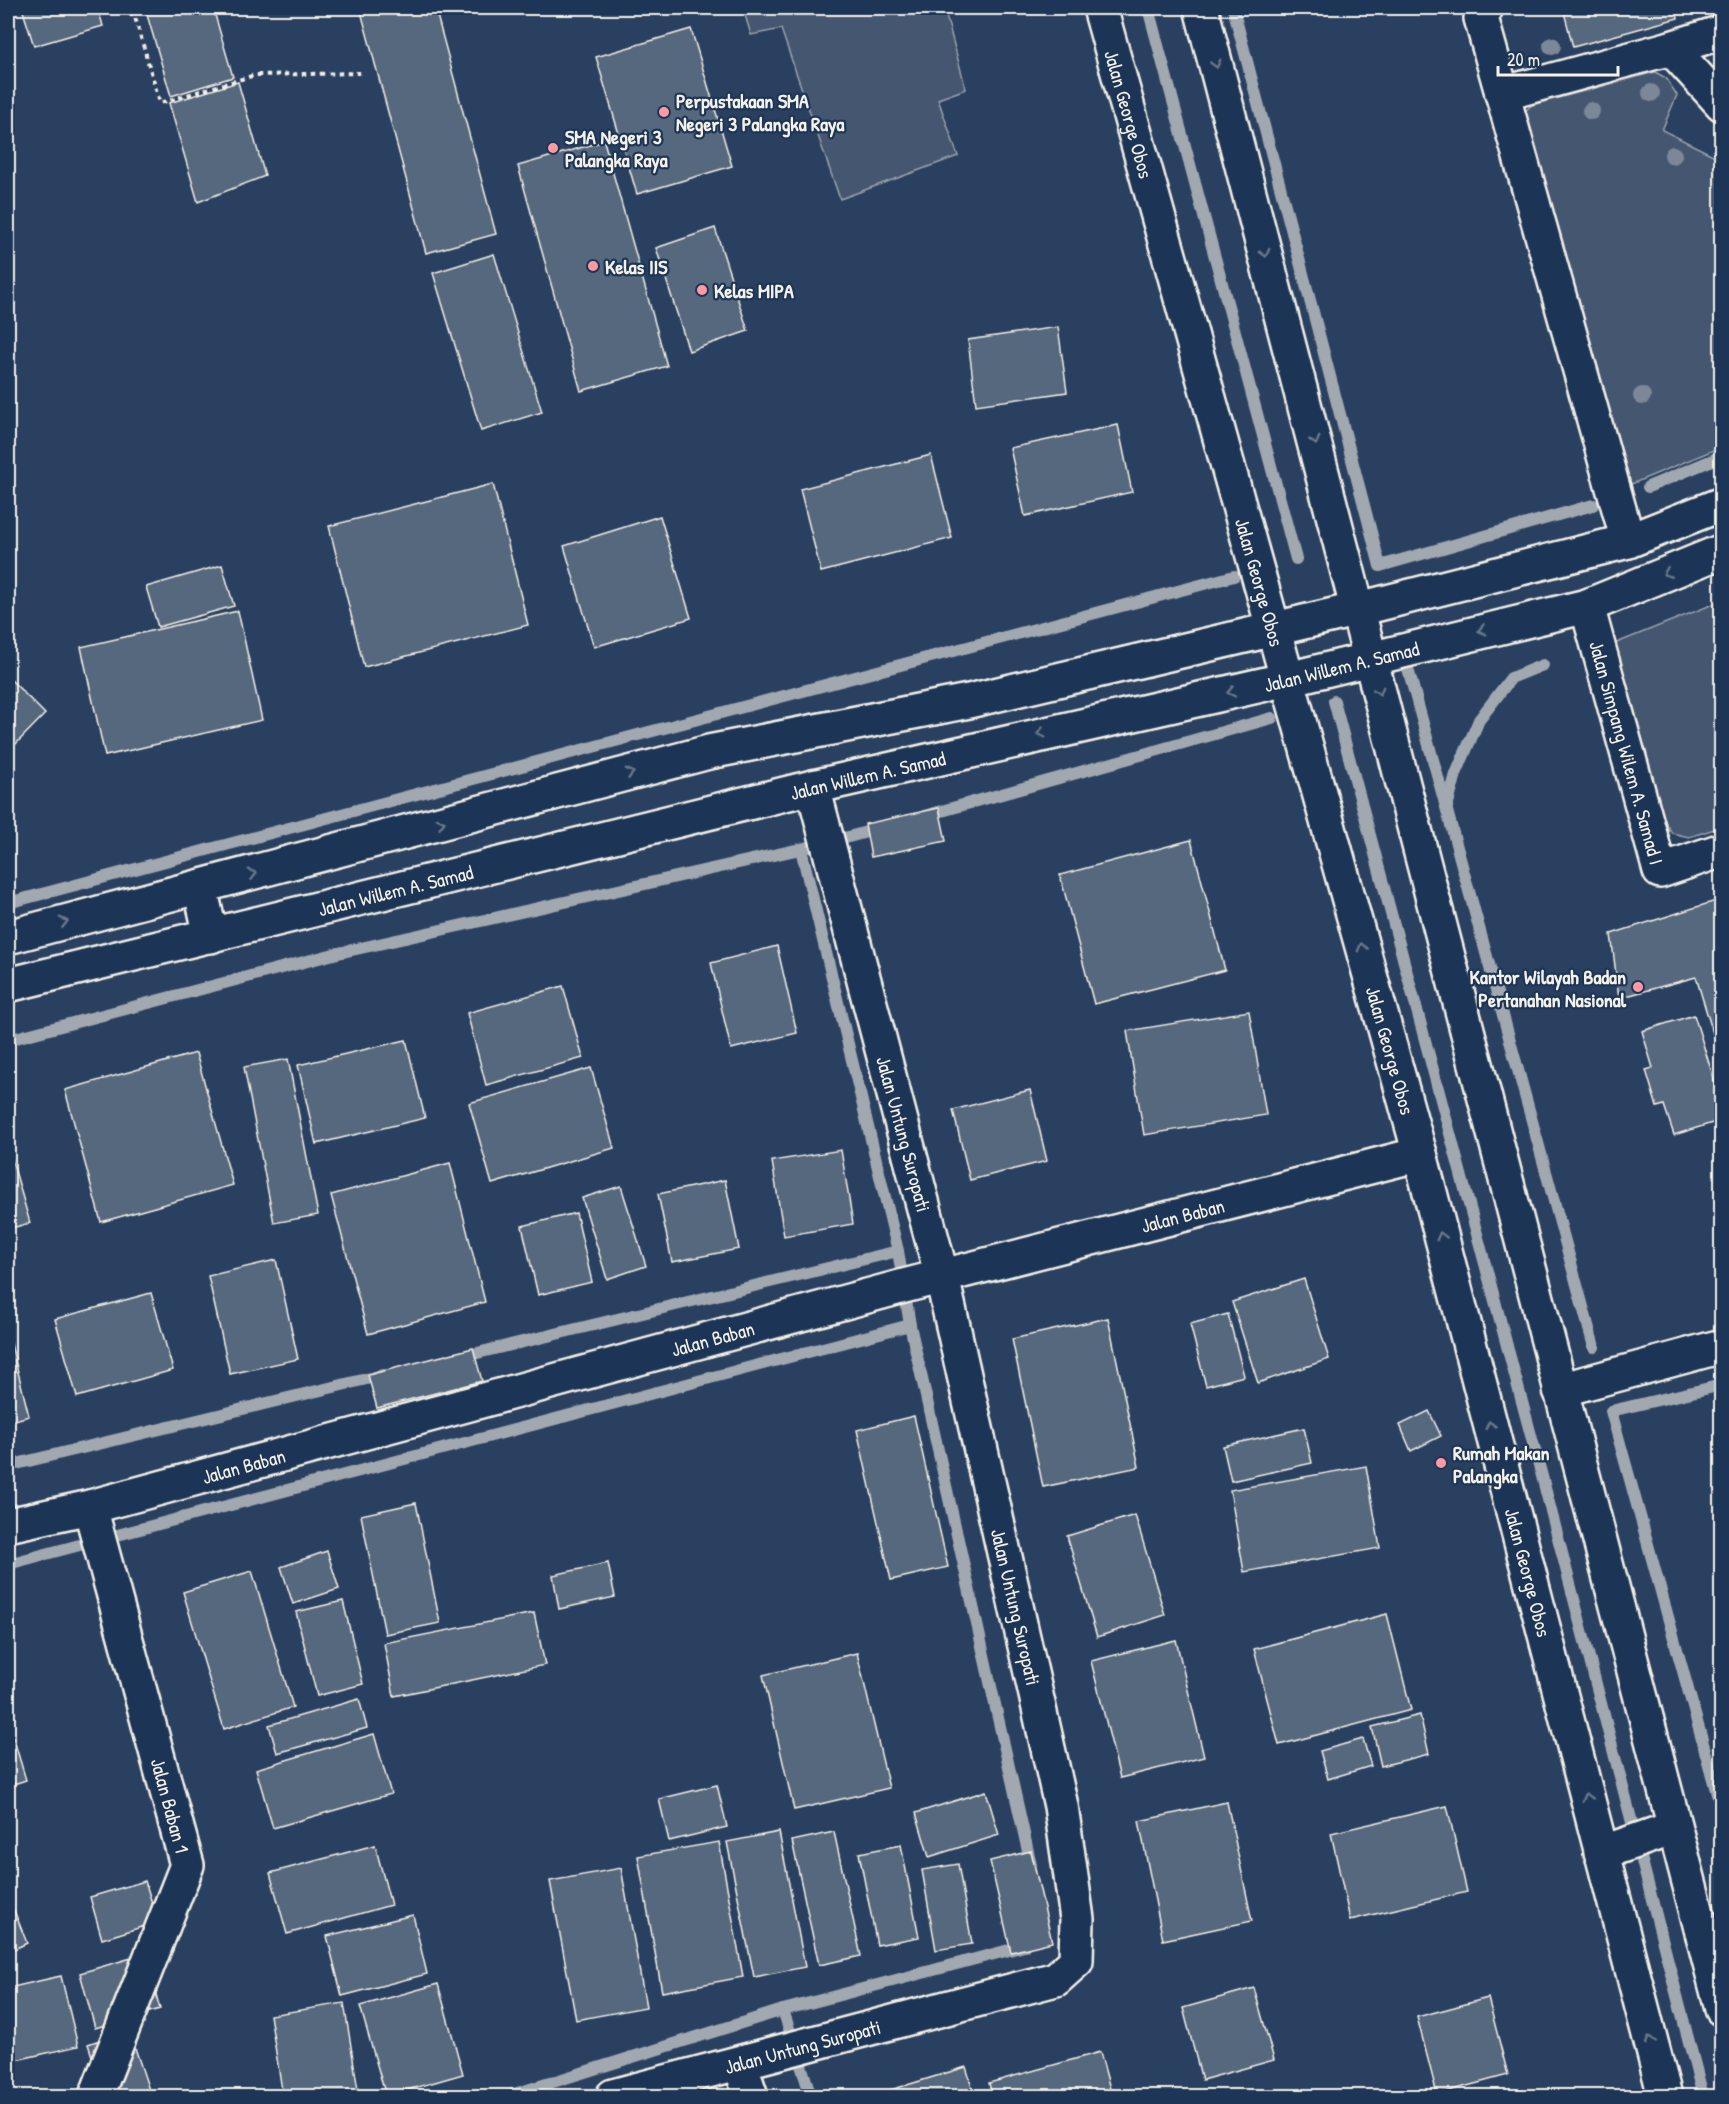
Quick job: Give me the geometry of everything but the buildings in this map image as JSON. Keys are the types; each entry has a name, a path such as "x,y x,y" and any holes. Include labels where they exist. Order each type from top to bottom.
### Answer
{"main road":[{"name":"Jalan George Obos","path":"1100,8 1420,1154 1665,2097"},
{"path":"1201,8 1359,609 1370,659 1673,1828 1722,2009"},
{"path":"1486,8 1481,18 1628,541"},
{"path":"1502,94 1722,32"},
{"path":"1671,48 1722,104"},
{"path":"8,937 709,752 969,702 1359,609 1628,541 1722,504"},
{"name":"Jalan Willem A. Samad","path":"8,985 813,787 1288,679 1587,606 1722,551"},
{"name":"Jalan Simpang Wilem A. Samad I","path":"1587,606 1660,871 1722,850"},
{"name":"Jalan Untung Suropati","path":"614,2097 1056,1979 1076,1961 1077,1919 1061,1806 942,1277 813,787"},
{"path":"200,887 211,936"},
{"name":"Jalan Baban","path":"8,1525 90,1507 942,1277 1420,1154"},
{"path":"1560,1390 1722,1346"},
{"name":"Jalan Baban 1","path":"90,1507 187,1865 96,2097"},
{"path":"1601,1853 1673,1828"},
{"path":"740,2064 751,2097"}],"path":[{"path":"121,8 135,17 160,103 255,75 361,73"}],"shaded area":[{"path":"743,8 944,8 966,89 938,99 958,156 840,199 781,29 751,35"},
{"path":"1655,72 1666,78 1677,95 1662,130 1721,159 1721,447 1629,485 1524,112 1532,105"},
{"path":"1721,601 1721,827 1689,837 1672,833 1660,815 1614,644"}],"waterway":[{"path":"1148,8 1296,559"},
{"path":"1233,8 1380,566 1593,505"},
{"path":"1648,487 1722,456"},
{"path":"8,903 1234,576"},
{"path":"1407,665 1594,1347"},
{"path":"1447,807 1456,774 1479,720 1511,678 1543,665"},
{"path":"1334,701 1543,1480 1703,2096"},
{"path":"924,816 1272,718"},
{"path":"8,1040 334,954 827,843 881,828"},
{"path":"461,1357 898,1251 801,849"},
{"path":"898,1251 910,1325"},
{"path":"8,1564 910,1325 1031,1865"},
{"path":"8,1466 383,1375"},
{"path":"1722,1385 1611,1411 1722,1812"},
{"path":"811,2096 783,2010 1024,1946"},
{"path":"508,2096 783,2010"}],"place":[{"name":"Perpustakaan SMA Negeri 3 Palangka Raya","path":"664,112"},
{"name":"SMA Negeri 3 Palangka Raya","path":"553,148"},
{"name":"Kelas IIS","path":"593,266"},
{"name":"Kelas MIPA","path":"702,290"},
{"name":"Kantor Wilayah Badan Pertanahan Nasional","path":"1638,987"},
{"name":"Rumah Makan Palangka","path":"1441,1463"}]}
